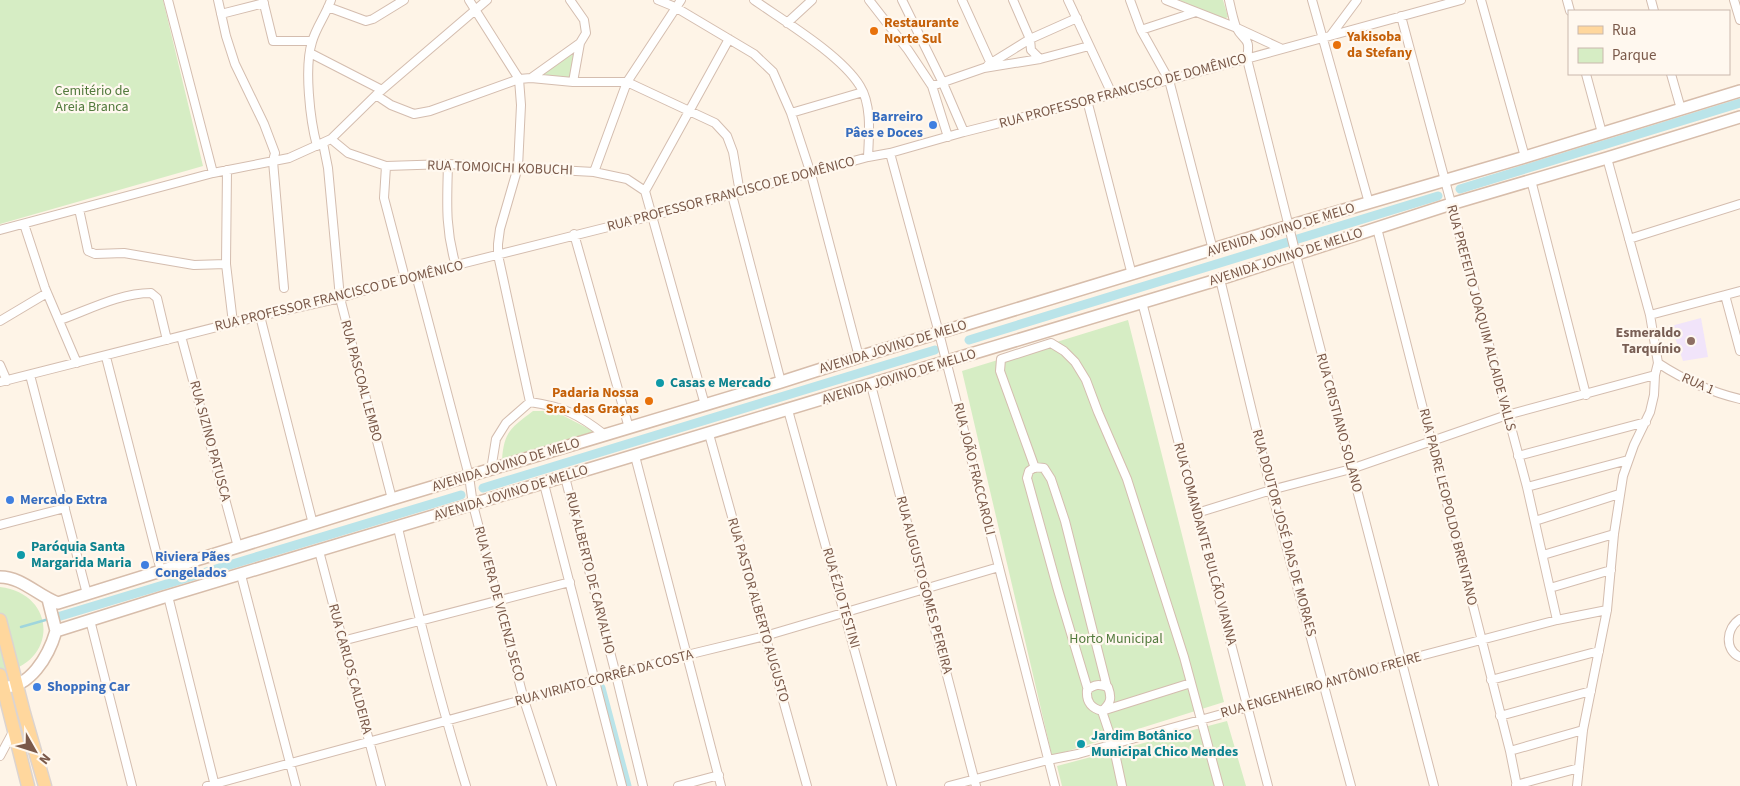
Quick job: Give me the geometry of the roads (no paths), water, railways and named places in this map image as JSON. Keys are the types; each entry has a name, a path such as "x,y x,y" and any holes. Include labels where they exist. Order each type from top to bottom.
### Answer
{"main road":[{"name":"AVENIDA JOVINO DE MELO","path":"49,604 58,603 392,499 1740,91"},
{"name":"AVENIDA JOVINO DE MELLO","path":"56,628 90,620 241,575 947,362 1220,279 1295,252 1740,117"},
{"path":"0,578 17,580 49,604 56,628 51,648 43,662 34,672 16,684 2,687"},
{"path":"0,620 45,786"},
{"path":"0,675 28,786"}],"street":[{"path":"168,0 213,173"},
{"path":"218,0 235,64 264,124 275,153 273,161 284,288"},
{"path":"330,4 366,21 373,19 404,0"},
{"path":"469,0 519,79 521,105 518,167 500,229 498,255 530,402"},
{"path":"0,230 213,173 289,158 332,139 379,93 487,0"},
{"path":"570,0 584,20 586,33 580,43 573,82"},
{"path":"658,0 675,7 754,54 773,72 792,113 811,174 859,357"},
{"path":"594,172 627,82 680,0"},
{"path":"754,0 836,59 861,86 866,103 868,121 868,157"},
{"path":"788,23 812,0"},
{"path":"902,0 942,81 964,132"},
{"path":"962,0 989,66"},
{"path":"1013,0 1030,39 1030,50 1040,59"},
{"path":"1068,0 1112,94"},
{"path":"1130,0 1141,30 1169,80 1213,250"},
{"path":"1166,0 1237,28 1280,48"},
{"name":"RUA CRISTIANO SOLANO","path":"1229,0 1237,28 1246,39 1249,48 1247,59 1289,229 1434,786"},
{"path":"1312,0 1369,203"},
{"path":"1331,35 1357,0"},
{"name":"RUA PROFESSOR FRANCISCO DE DOMÊNICO","path":"4,382 260,316 340,298 405,278 574,234 732,196 868,157 890,153 964,132 1169,80 1280,48 1461,0"},
{"path":"1481,0 1526,157"},
{"path":"1734,0 1740,20"},
{"path":"221,14 263,2 273,41 312,41"},
{"path":"871,2 908,50 932,86 948,137"},
{"name":"RUA PASCOAL LEMBO","path":"330,4 312,41 310,53 309,95 312,127 328,168 340,298 392,499"},
{"path":"1141,30 1196,12"},
{"name":"RUA PREFEITO JOAQUIM ALCAIDE VALLS","path":"1401,16 1527,487 1557,620"},
{"path":"989,66 1030,39 1077,18"},
{"path":"705,405 645,191 729,39"},
{"path":"530,78 580,43"},
{"path":"932,86 989,66 1040,59 1089,46"},
{"path":"310,53 379,93 391,105 414,114 430,111 519,79 627,82 715,123 727,136 733,152 740,193"},
{"path":"1586,75 1602,134"},
{"path":"1671,75 1681,109"},
{"path":"792,113 863,92"},
{"path":"1088,100 1132,275"},
{"name":"RUA TOMOICHI KOBUCHI","path":"332,139 348,153 386,166 448,164 594,172 627,179 645,191"},
{"name":"RUA JOÃO FRACCAROLI","path":"890,153 947,362 1055,786"},
{"path":"1577,786 1583,730 1607,610 1619,494 1628,460 1646,422 1654,395 1658,363 1650,315 1607,158"},
{"path":"448,164 446,216 450,246 456,266"},
{"path":"386,166 384,198 405,278"},
{"path":"227,170 226,264 233,323"},
{"path":"1532,180 1586,395"},
{"path":"732,196 781,382"},
{"path":"1629,239 1740,204"},
{"path":"79,209 88,251 95,254 124,253 194,265 226,264"},
{"path":"24,224 47,293 77,364"},
{"name":"RUA PADRE LEOPOLDO BRENTANO","path":"1377,228 1517,785"},
{"path":"574,234 629,428"},
{"name":"RUA VERA DE VICENZI SECO","path":"416,275 469,476 473,505 524,700 552,786"},
{"name":"RUA DOUTOR JOSÉ DIAS DE MORAES","path":"1220,279 1270,490 1351,786"},
{"path":"1650,315 1740,291"},
{"path":"0,321 47,293"},
{"path":"60,320 119,299 140,293 151,293 157,298 167,340"},
{"path":"1725,295 1740,350"},
{"name":"RUA COMANDANTE BULCÃO VIANNA","path":"1142,302 1268,786"},
{"path":"260,316 313,524"},
{"name":"RUA SIZINO PATUSCA","path":"181,336 238,547"},
{"path":"1035,468 1000,371 1001,359 1052,344 1064,351 1075,362 1086,380 1127,479 1191,683 1219,786"},
{"path":"106,356 161,571"},
{"name":"RUA 1","path":"1658,363 1681,378 1718,394 1740,398"},
{"path":"0,365 4,382"},
{"path":"30,375 87,594"},
{"path":"1197,513 1270,490 1351,468 1507,415 1655,375"},
{"name":"RUA AUGUSTO GOMES PEREIRA","path":"871,385 975,783"},
{"path":"491,470 496,439 506,423 530,402 554,405 587,421 606,435"},
{"name":"RUA ÉZIO TESTINI","path":"788,410 892,786"},
{"path":"1518,456 1646,422"},
{"name":"RUA PASTOR ALBERTO AUGUSTO","path":"709,434 807,786"},
{"path":"635,456 721,786"},
{"path":"1527,487 1628,460"},
{"path":"1102,711 1110,704 1111,695 1107,687 1065,521 1052,480 1044,468 1035,468 1029,471 1027,478 1088,690 1086,698 1091,705 1102,711 1113,744 1122,786"},
{"name":"RUA ALBERTO DE CARVALHO","path":"565,477 643,786"},
{"name":"RUA ALBERTO DE CARVALHO","path":"544,484 622,786"},
{"path":"1535,521 1619,494"},
{"path":"0,526 64,508"},
{"path":"398,528 446,722 466,786"},
{"path":"1543,554 1614,534"},
{"name":"RUA CARLOS CALDEIRA","path":"319,551 381,786"},
{"name":"RUA VIRIATO CORRÊA DA COSTA","path":"212,785 616,674 765,636 999,567"},
{"path":"1550,588 1611,570"},
{"path":"241,575 296,786"},
{"path":"342,641 570,582"},
{"path":"168,596 212,785"},
{"name":"RUA ENGENHEIRO ANTÔNIO FREIRE","path":"949,786 975,783 1048,760 1078,754 1248,707 1401,661 1557,620 1607,610"},
{"path":"1740,619 1733,625 1728,638 1730,648 1734,654 1740,657"},
{"path":"90,620 132,786"},
{"path":"1491,680 1599,651"},
{"path":"1102,711 1191,683"},
{"path":"1088,690 1093,685 1100,684 1107,687"},
{"path":"1500,716 1591,691"},
{"path":"0,756 14,730"},
{"path":"1510,751 1583,730"},
{"path":"1517,785 1578,768"},
{"path":"678,786 719,775"}],"waterway":[{"path":"1460,189 1740,103"},
{"path":"969,340 1438,196"},
{"path":"483,488 935,350"},
{"path":"54,618 461,495"},
{"path":"21,627 49,619"},
{"path":"601,688 627,786"}],"place":[{"name":"Restaurante Norte Sul","path":"874,31"},
{"name":"Yakisoba da Stefany","path":"1337,45"},
{"name":"Barreiro Pâes e Doces","path":"933,125"},
{"name":"Esmeraldo Tarquínio","path":"1691,341"},
{"name":"Casas e Mercado","path":"660,383"},
{"name":"Padaria Nossa Sra. das Graças","path":"649,401"},
{"name":"Mercado Extra","path":"10,500"},
{"name":"Paróquia Santa Margarida Maria","path":"21,555"},
{"name":"Riviera Pães Congelados","path":"145,565"},
{"name":"Shopping Car","path":"37,687"},
{"name":"Jardim Botânico Municipal Chico Mendes","path":"1081,744"}],"park label":[{"name":"Cemitério de Areia Branca","path":"92,99"},
{"name":"Horto Municipal","path":"1116,639"}]}
